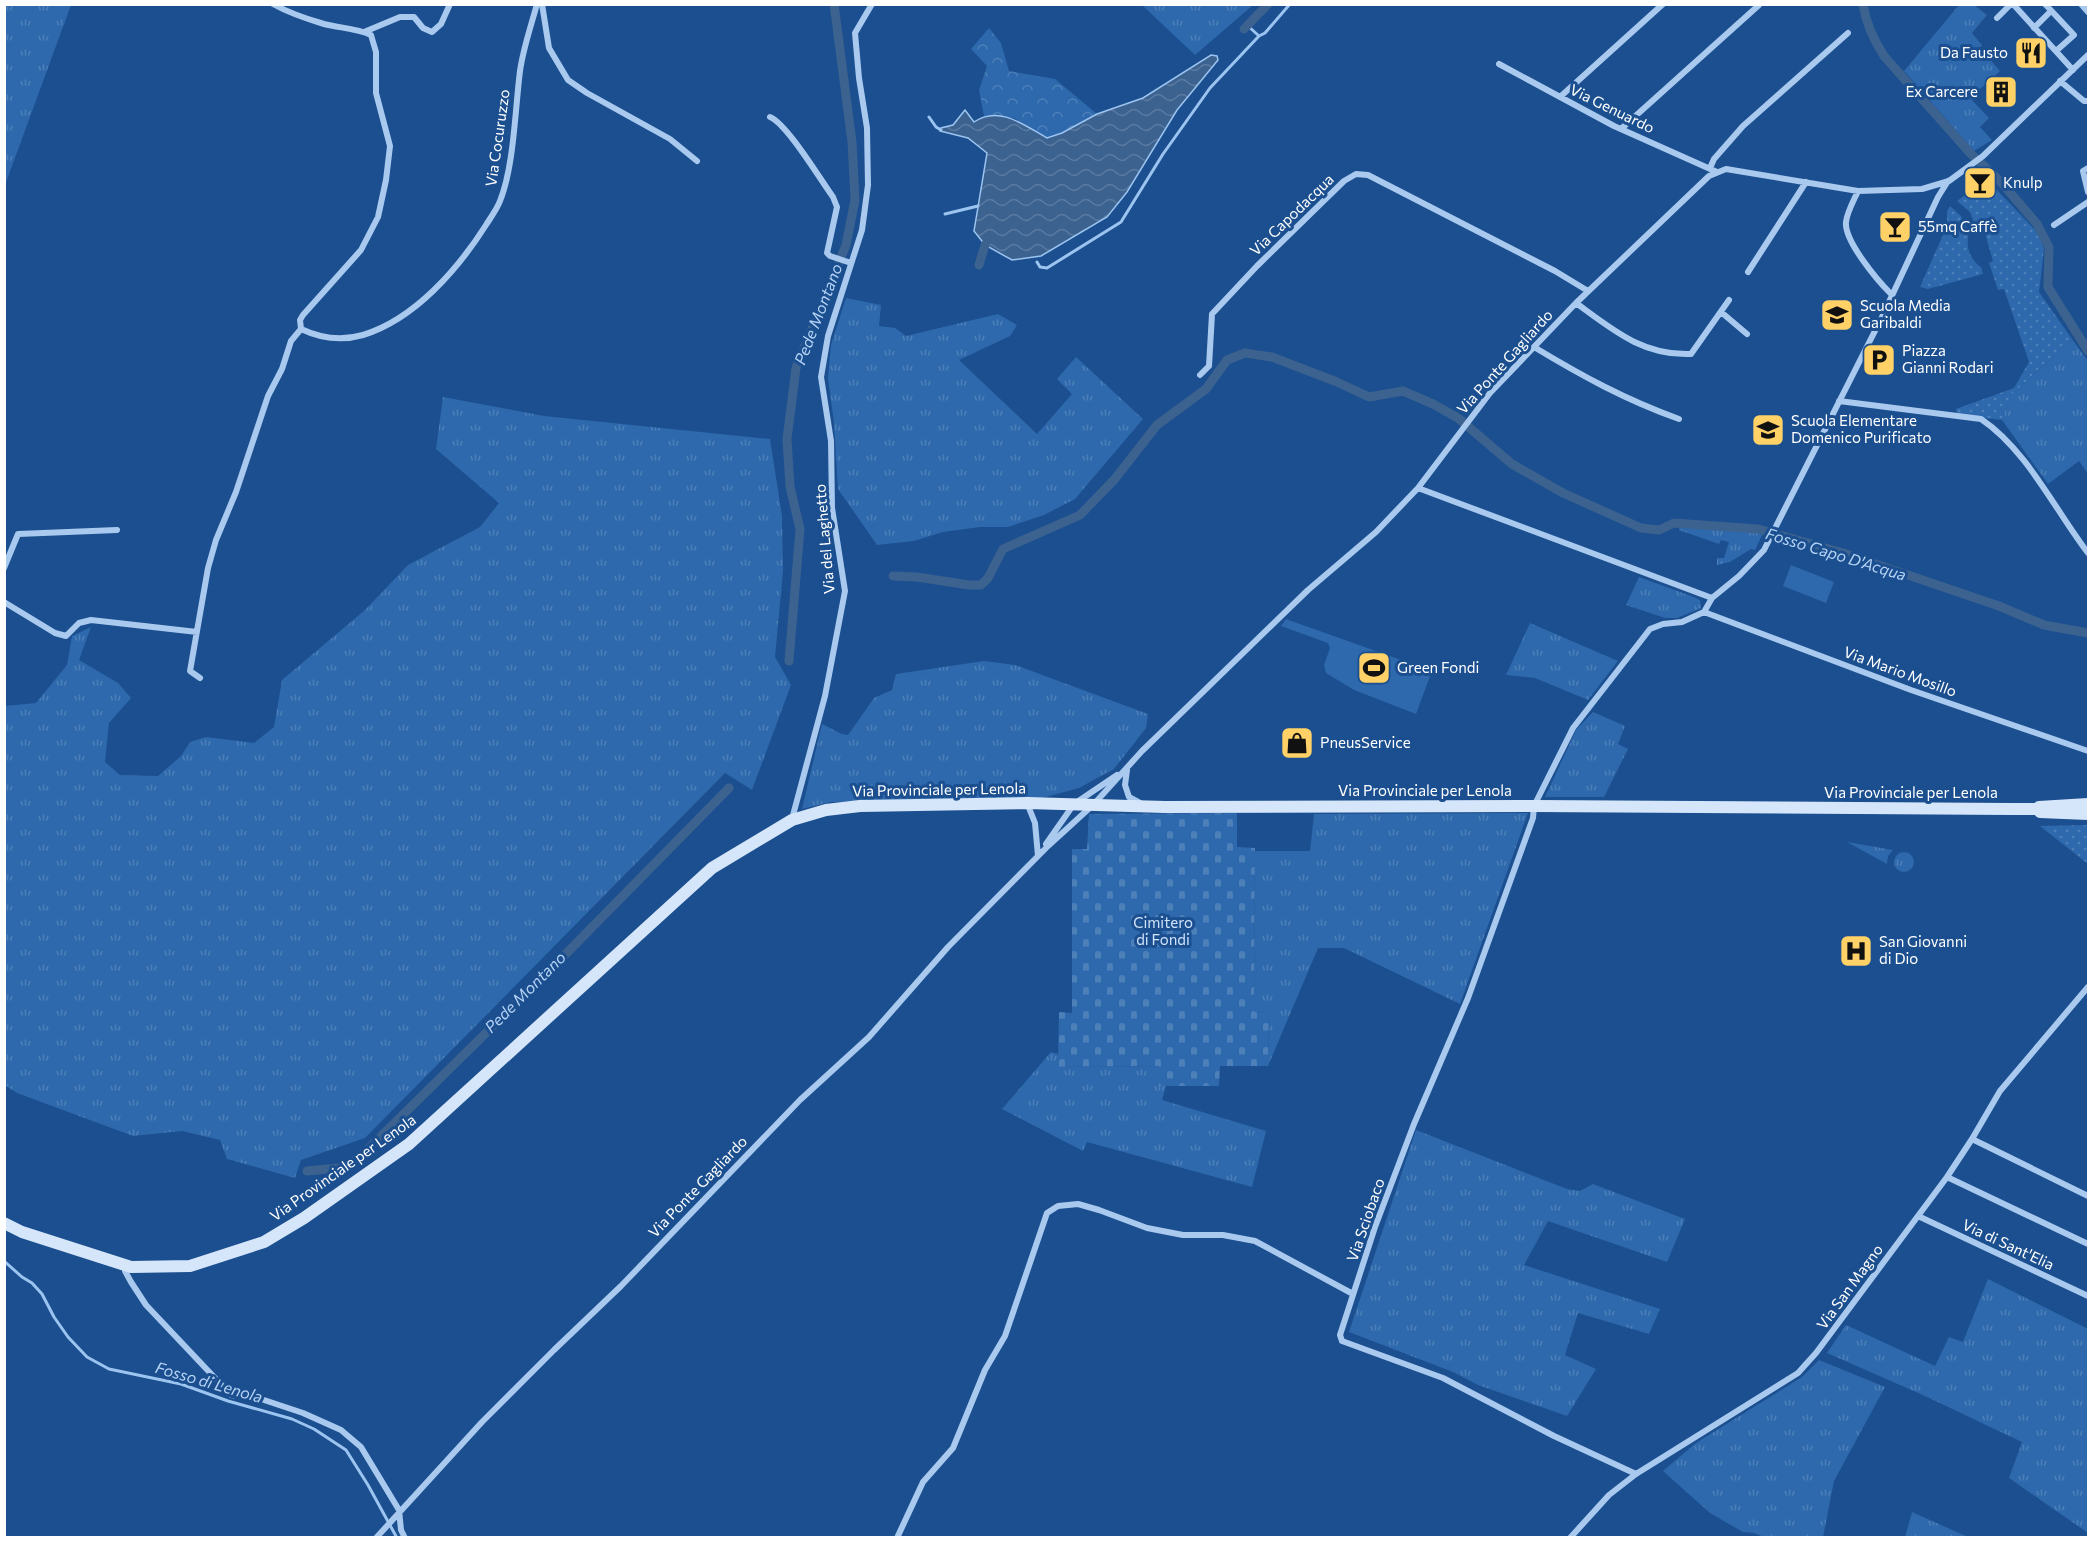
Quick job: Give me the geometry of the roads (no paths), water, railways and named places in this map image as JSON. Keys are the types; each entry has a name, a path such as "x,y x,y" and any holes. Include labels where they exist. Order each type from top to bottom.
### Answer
{"main road":[{"name":"Via Provinciale per Lenola","path":"4,1223 22,1232 126,1265 190,1266 264,1242 304,1218 409,1144 712,868 792,820 826,810 860,806 1027,803 1146,806 2038,809 2040,806 2088,804"},
{"name":"Via Provinciale per Lenola","path":"2038,809 2040,812 2088,816"}],"street":[{"path":"200,678 190,671 208,568 216,540 236,492 268,396 282,369 291,341 301,329 300,320 362,250 378,217 390,146 376,93 376,52 371,35 325,24 286,11 273,4"},
{"path":"364,32 400,17 414,17 423,27 432,32 441,24 450,4"},
{"name":"Via Cocuruzzo","path":"301,329 316,337 340,338 362,335 389,323 415,306 446,279 473,245 500,202 509,163 520,68 537,4"},
{"path":"542,4 549,48 568,80 604,103 670,139 696,161"},
{"name":"Via del Laghetto","path":"792,820 825,696 845,591 832,508 831,441 821,377 828,336 862,230 868,185 867,128 855,33 872,4"},
{"path":"1560,97 1663,4"},
{"path":"1997,18 2012,4 2073,70"},
{"path":"2045,4 2074,35 2056,51"},
{"path":"2081,4 2088,12"},
{"path":"1621,129 1759,5"},
{"path":"2034,28 2051,11"},
{"path":"1710,168 1714,159 1743,126 1848,33"},
{"path":"1718,172 1726,169 1858,191 1922,189 1948,181 1983,156 2088,55"},
{"name":"Via Genuardo","path":"1499,64 1621,129 1718,172"},
{"path":"2060,81 2088,101"},
{"path":"770,117 787,131 833,197 837,207 827,253 830,256 851,260"},
{"path":"2088,168 2083,171 2088,192"},
{"name":"Via Ponte Gagliardo","path":"378,1534 482,1422 621,1286 800,1100 869,1037 948,947 1038,856 1094,804 1127,768 1300,597 1376,532 1418,488 1490,393 1576,303 1709,176 1718,172"},
{"name":"Via Capodacqua","path":"1200,375 1209,366 1212,314 1229,293 1344,181 1356,174 1368,175 1555,271 1588,291"},
{"path":"1704,612 1712,598 1739,576 1764,550 1882,317 1938,197 1948,181"},
{"path":"1748,272 1806,182"},
{"path":"1858,191 1846,220 1846,232 1881,284 1891,294"},
{"path":"2054,225 2088,202"},
{"path":"1576,303 1634,343 1673,355 1691,354 1729,300"},
{"path":"1720,312 1747,334"},
{"path":"1534,347 1590,381 1679,419"},
{"path":"1839,401 1981,420 1999,431 2052,497 2073,533 2088,553"},
{"path":"1418,488 1712,598"},
{"path":"4,568 18,534 117,530"},
{"path":"4,602 55,633 66,636 79,623 92,620 197,632"},
{"name":"Via Mario Mosillo","path":"1704,612 1911,690 2088,751"},
{"name":"Via Sciobaco","path":"1636,1474 1554,1436 1443,1378 1342,1341 1340,1335 1375,1227 1413,1124 1468,998 1495,924 1533,818 1533,806 1573,728 1650,629 1663,624 1683,622 1704,612"},
{"path":"1127,768 1125,785 1130,797 1146,806"},
{"name":"Via Ponte Gagliardo","path":"1038,856 1074,804 1127,768"},
{"path":"1027,803 1035,823 1038,856"},
{"name":"Via San Magno","path":"1570,1538 1609,1495 1636,1474 1798,1373 1816,1353 1947,1177 2006,1084 2088,987"},
{"path":"1972,1139 2088,1196"},
{"path":"1947,1177 2088,1244"},
{"path":"897,1538 923,1482 953,1448 985,1370 1005,1336 1047,1213 1058,1206 1078,1204 1147,1227 1183,1235 1223,1235 1255,1241 1353,1294"},
{"name":"Via di Sant'Elia","path":"1918,1216 2088,1296"},
{"path":"126,1265 125,1270 130,1282 146,1305 231,1395 261,1399 303,1413 341,1430 361,1447 399,1510 401,1530 405,1538"}],"water":[{"path":"1211,55 1217,56 1218,60 1177,110 1127,192 1107,217 1041,256 1012,260 985,245 974,231 987,153 968,138 940,131 941,128 953,125 965,110 974,122 983,117 1002,116 1047,138 1062,133 1097,114 1143,98"}],"waterway":[{"name":"Pede Montano","path":"789,661 800,529 790,487 787,439 796,368 846,245 855,200 852,142 834,4"},
{"path":"1244,29 1268,4"},
{"path":"1248,26 1259,36 1265,33 1290,4"},
{"path":"1863,4 1870,31 1884,56 2037,224 2049,247 2048,287 2088,351"},
{"path":"1037,262 1040,267 1047,268 1121,222 1163,154 1210,88 1259,36"},
{"path":"929,117 941,130"},
{"path":"945,214 978,206"},
{"path":"979,265 985,245"},
{"name":"Fosso Capo D'Acqua","path":"893,576 981,585 988,578 1003,549 1080,515 1114,480 1157,425 1206,389 1227,360 1245,353 1272,357 1369,397 1403,391 1433,404 1458,418 1512,464 1563,493 1641,528 1659,530 1674,523 1758,529 1843,553 1999,606 2044,625 2088,633"},
{"name":"Pede Montano","path":"307,1171 339,1168 358,1159 554,966 729,788"},
{"name":"Fosso di Lenola","path":"4,1261 42,1294 68,1337 87,1357 109,1369 181,1384 228,1401 292,1419 314,1429 346,1450 397,1538"}],"place":[{"name":"Da Fausto","path":"2031,53"},
{"name":"Ex Carcere","path":"2001,92"},
{"name":"Knulp","path":"1980,183"},
{"name":"55mq Caffè","path":"1895,227"},
{"name":"Scuola Media Garibaldi","path":"1837,315"},
{"name":"Piazza Gianni Rodari","path":"1879,360"},
{"name":"Scuola Elementare Domenico Purificato","path":"1768,430"},
{"name":"Green Fondi","path":"1374,668"},
{"name":"PneusService","path":"1297,743"},
{"name":"San Giovanni di Dio","path":"1856,951"}],"park label":[{"name":"Cimitero di Fondi","path":"1163,932"}]}
